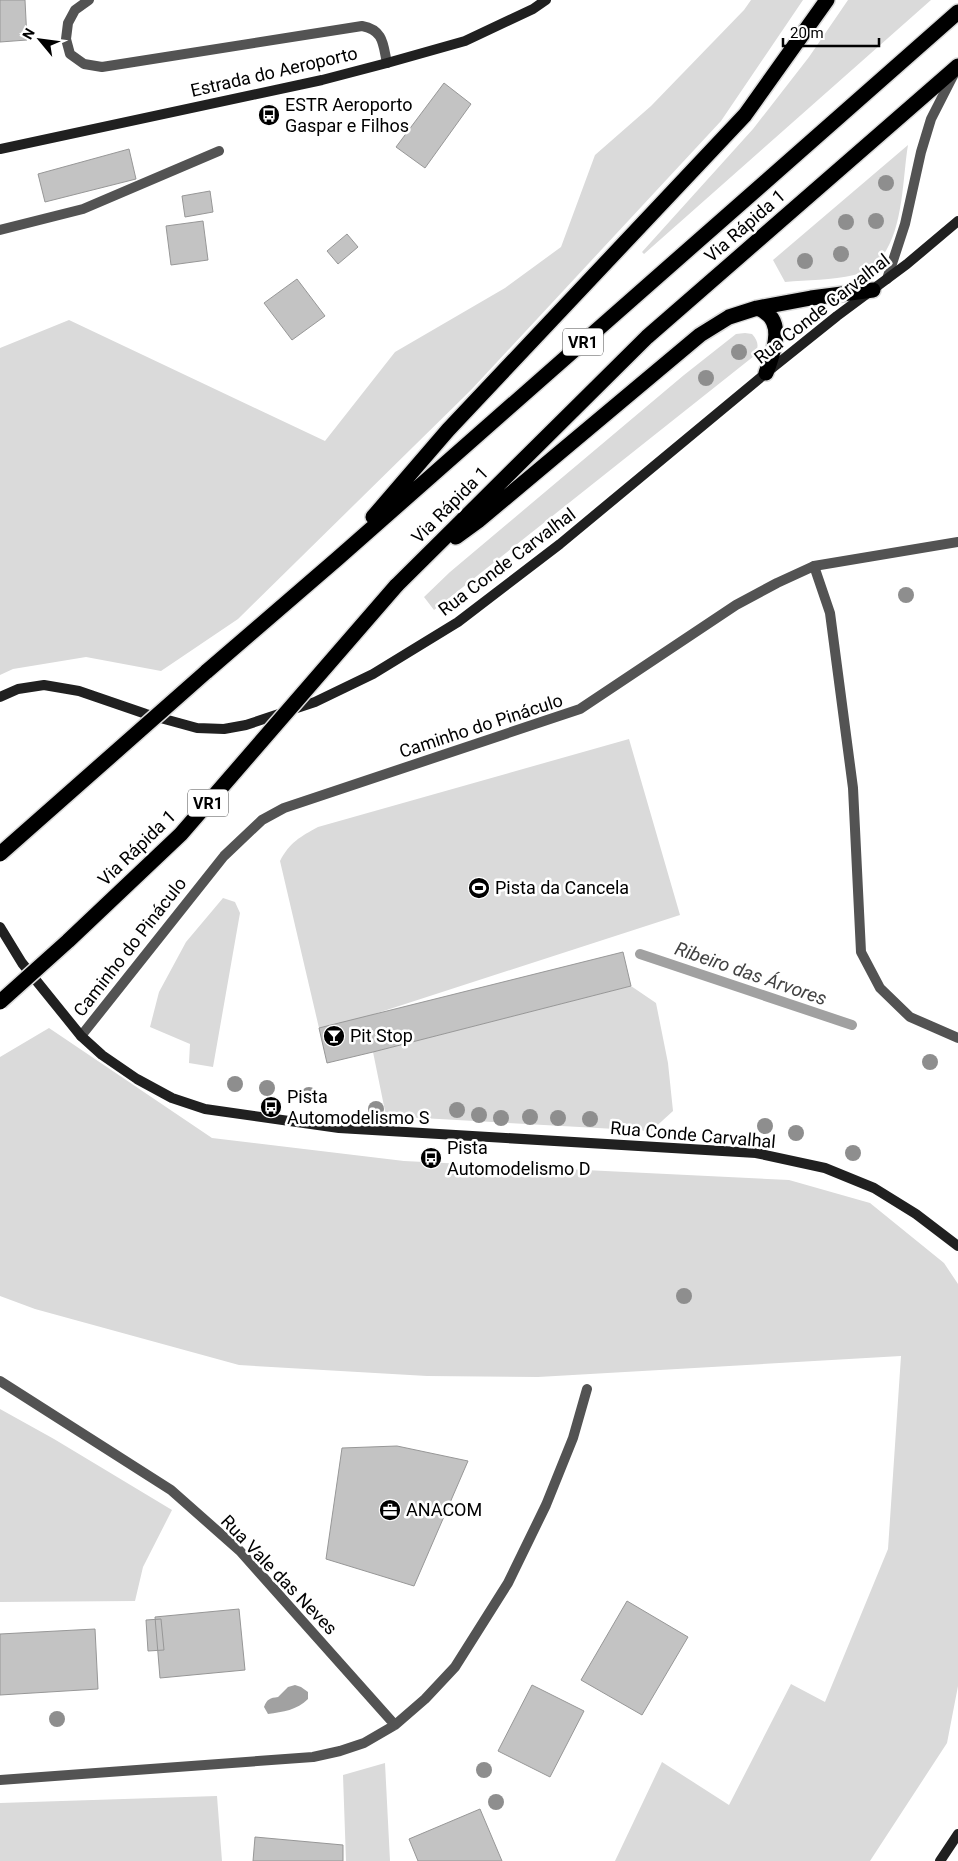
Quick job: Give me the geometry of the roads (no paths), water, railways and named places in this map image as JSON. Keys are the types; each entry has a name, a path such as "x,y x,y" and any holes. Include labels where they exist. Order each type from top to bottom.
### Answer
{"highway":[{"path":"337,559 448,430 746,115 827,0"},
{"name":"Via Rápida 1","path":"0,854 958,12"},
{"name":"Via Rápida 1","path":"0,1002 68,941 181,834 396,586 647,337 958,66"},
{"path":"414,567 478,521 700,335 729,317 757,308 811,298 873,290"},
{"path":"757,308 770,314 775,324 774,352 766,373"}],"main road":[{"name":"Estrada do Aeroporto","path":"0,149 322,80 387,63 466,41 533,9 546,0"},
{"name":"Rua Conde Carvalhal","path":"2,696 18,689 44,685 79,691 146,714 197,728 224,729 246,725 314,702 373,674 458,622 560,544 766,373 958,221"},
{"name":"Rua Conde Carvalhal","path":"0,927 22,962 81,1036 102,1055 137,1079 172,1098 205,1109 339,1128 756,1153 825,1168 874,1188 916,1214 958,1246"},
{"path":"940,1861 958,1834"}],"street":[{"path":"89,0 75,10 68,23 66,39 70,54 84,64 102,67 362,26 372,28 379,34 387,63"},
{"path":"887,279 906,224 921,152 931,119 958,66"},
{"path":"0,230 83,209 219,151"},
{"name":"Caminho do Pináculo","path":"81,1036 224,856 262,820 284,808 580,710 736,605 814,566 958,542"},
{"path":"814,566 830,613 853,788 861,952 880,988 910,1017 958,1038"},
{"name":"Rua Vale das Neves","path":"0,1381 170,1490 240,1551 395,1725"},
{"path":"0,1780 313,1757 364,1743 395,1725 425,1699 455,1666 508,1583 546,1505 573,1438 587,1389"}],"waterway":[{"name":"Ribeiro das Árvores","path":"640,954 852,1025"}],"place":[{"name":"ESTR Aeroporto Gaspar e Filhos","path":"269,115"},
{"name":"Pista da Cancela","path":"479,888"},
{"name":"Pit Stop","path":"334,1036"},
{"name":"Pista Automodelismo S","path":"271,1107"},
{"name":"Pista Automodelismo D","path":"431,1158"},
{"name":"ANACOM","path":"390,1510"}]}
